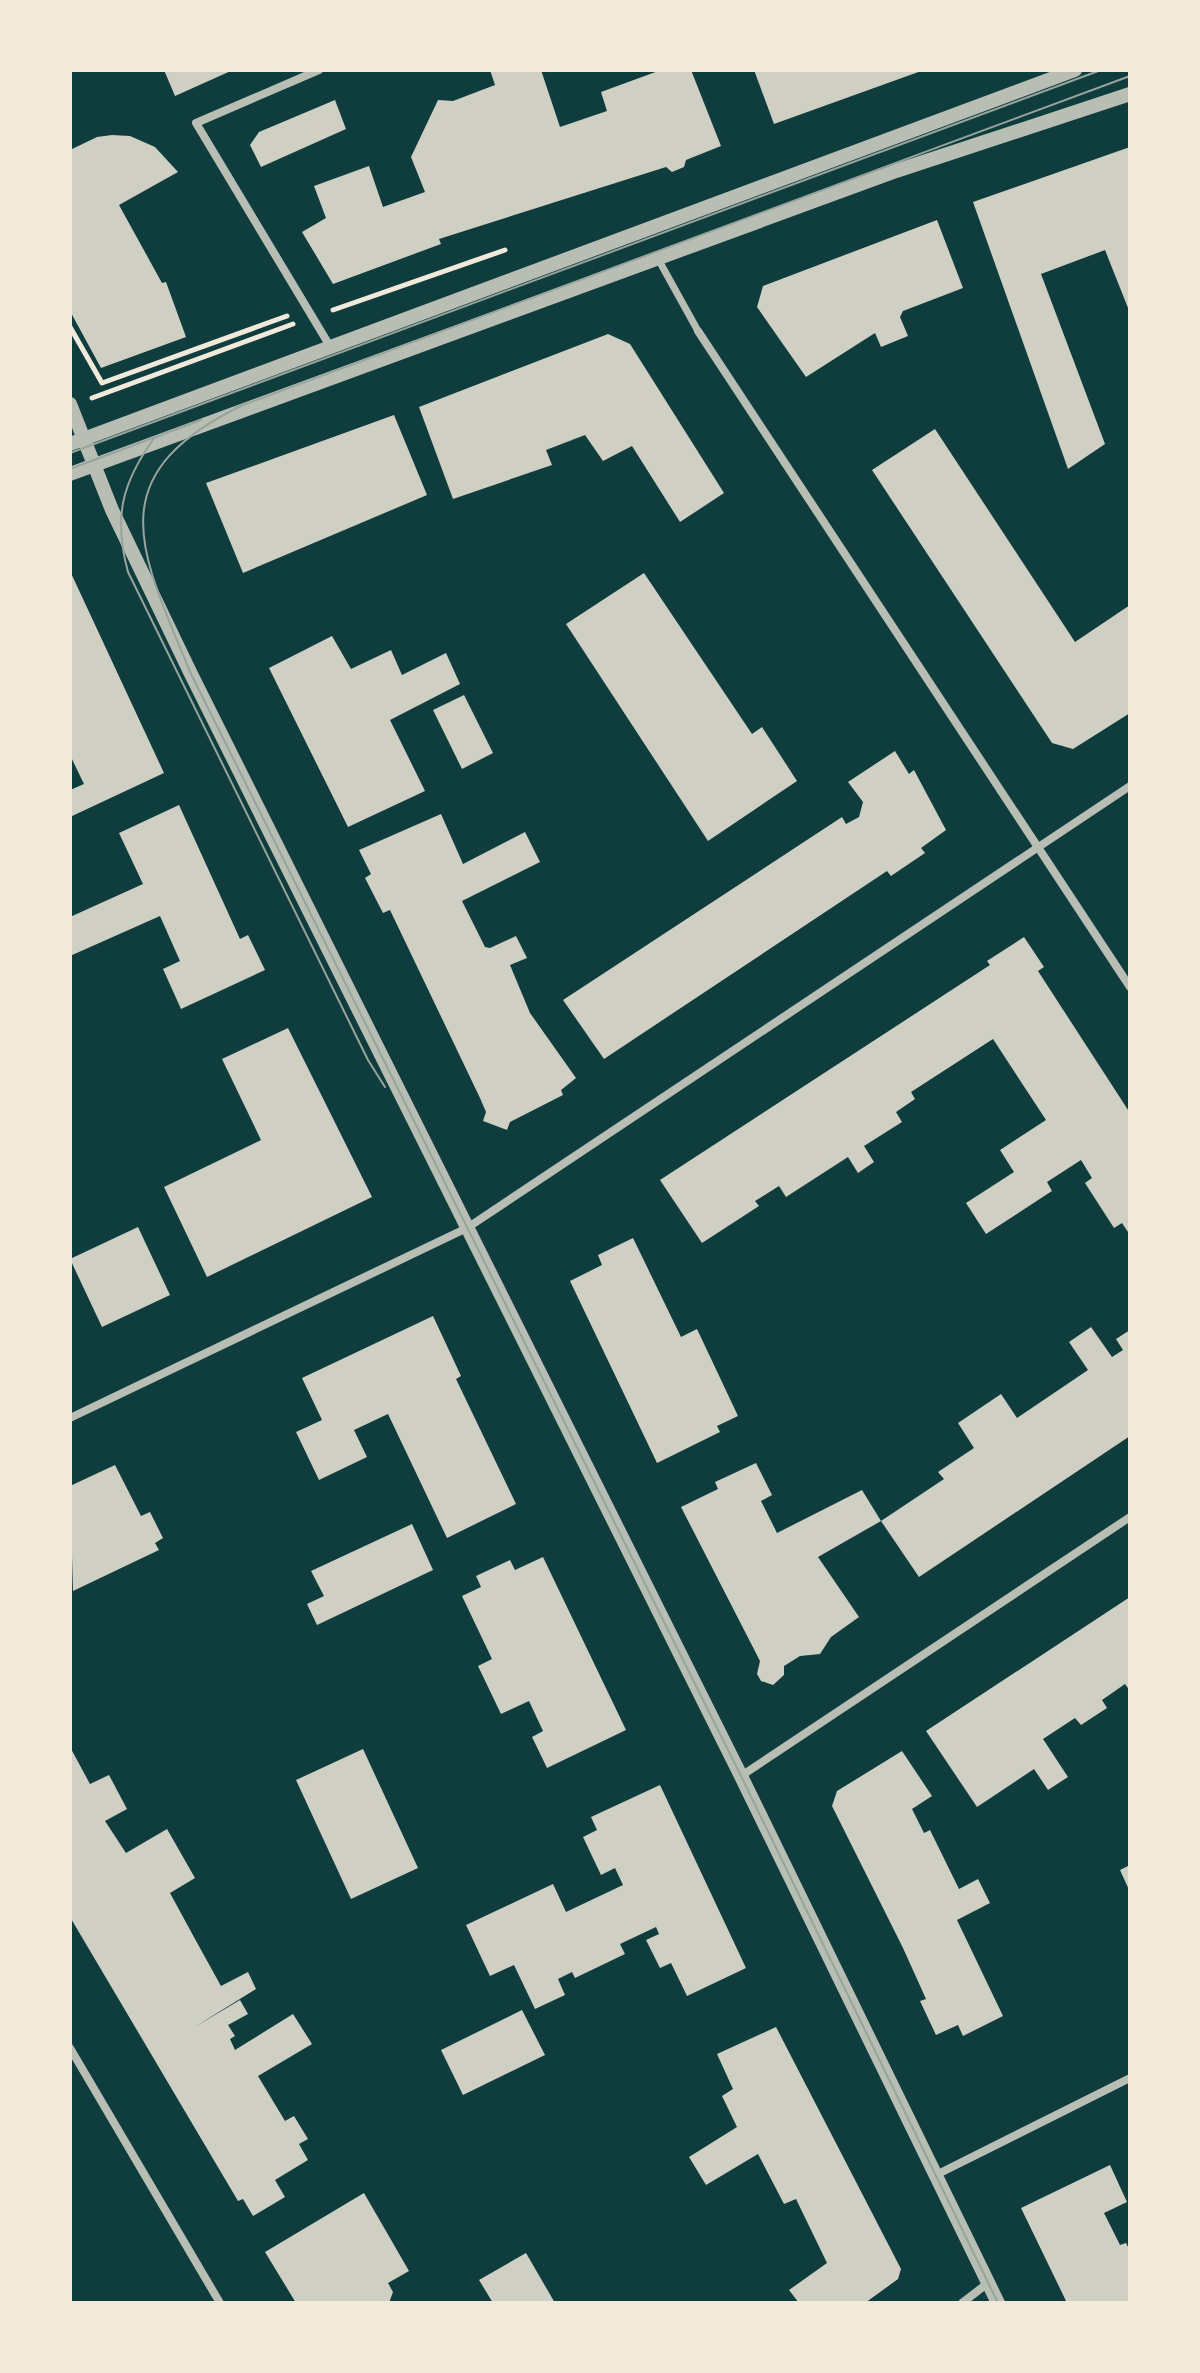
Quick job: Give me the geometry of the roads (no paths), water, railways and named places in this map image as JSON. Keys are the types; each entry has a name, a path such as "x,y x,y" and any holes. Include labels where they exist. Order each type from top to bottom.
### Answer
{"street":[{"path":"319,70 196,123 331,348"},
{"path":"77,442 1075,70"},
{"path":"70,474 896,171 1130,94"},
{"path":"657,257 698,331 1130,987"},
{"path":"70,404 77,442 94,466 191,674 741,1776 998,2303"},
{"path":"70,1418 467,1228 1130,786"},
{"path":"741,1776 1130,1517"},
{"path":"70,2048 220,2303"},
{"path":"936,2175 1130,2078"},
{"path":"962,2303 988,2283"}],"tram line":[{"path":"70,453 1101,70"},
{"path":"235,408 1130,76"},
{"path":"243,405 197,432 166,460 149,489 143,520 147,554 157,590 191,674 741,1776 998,2303"},
{"path":"70,469 201,420"},
{"path":"155,437 135,469 124,501 121,534 128,572 368,1060 385,1087"}]}
